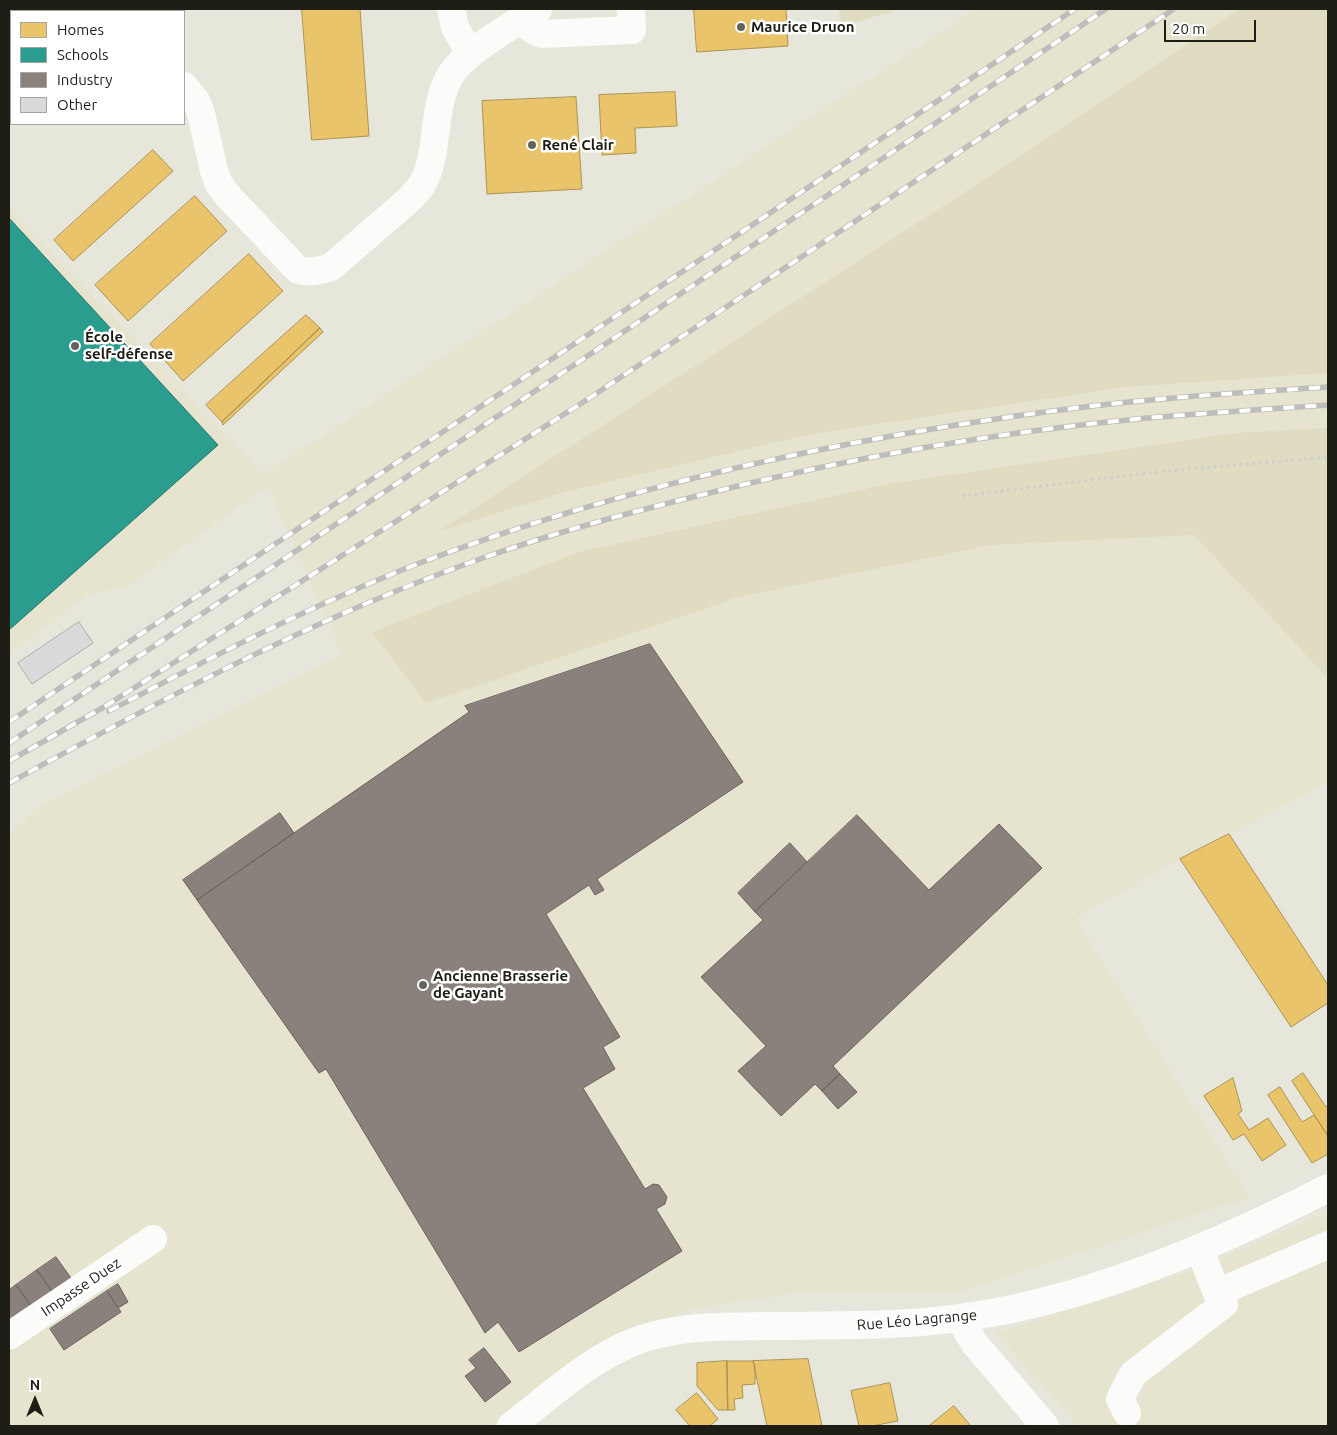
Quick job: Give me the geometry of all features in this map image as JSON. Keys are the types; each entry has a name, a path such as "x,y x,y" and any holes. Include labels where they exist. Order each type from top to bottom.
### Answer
{"street":[{"path":"451,9 455,27 470,54"},
{"path":"185,87 196,101 201,113 210,157 219,184 288,262 298,270 308,273 331,267 411,198 421,186 430,159 444,87 457,66 470,54 530,14 533,30 542,34 632,30 631,9"},
{"name":"Rue Léo Lagrange","path":"511,1426 595,1361 634,1342 657,1334 720,1326 889,1325 959,1318 1021,1307 1063,1296 1200,1248 1328,1188"},
{"name":"Impasse Duez","path":"9,1336 153,1239"},
{"path":"1217,1293 1328,1245"},
{"path":"1127,1413 1120,1399 1132,1374 1224,1304 1217,1293 1200,1248"},
{"path":"959,1318 975,1344 1045,1426"}],"path":[{"path":"962,496 1146,473 1328,458"}],"shaded area":[{"path":"839,9 894,9 890,12 840,27"},
{"path":"977,9 1328,9 1328,783 1180,859 1075,918 1249,1197 960,1292 791,1294 690,1309 598,1348 491,1426 9,1426 9,835 42,805 342,654 268,486 129,585 86,596 14,650 9,656 9,205 17,217 264,474"},
{"path":"1239,9 1328,9 1328,373 1126,387 811,434 565,492 439,531 1018,158"},
{"path":"1328,428 1328,678 1194,535 990,545 739,597 426,703 372,632 579,552 888,484 1236,433"},
{"path":"1328,1212 1328,1426 1079,1426 996,1333 1194,1270"}],"building: Homes":[{"path":"302,9 360,9 369,136 312,140"},
{"name":"Maurice Druon","path":"694,9 786,9 788,46 697,52"},
{"path":"675,92 677,126 635,128 636,153 602,155 599,95"},
{"name":"René Clair","path":"576,97 582,189 487,194 482,101"},
{"path":"153,150 173,171 73,261 54,240"},
{"path":"195,196 227,231 128,321 95,285"},
{"path":"249,254 283,291 183,381 150,344"},
{"path":"306,315 320,328 222,422 206,405"},
{"path":"320,328 323,332 223,425 222,422"},
{"path":"1229,834 1328,985 1328,1003 1291,1027 1180,859"},
{"path":"1303,1073 1326,1107 1328,1105 1328,1136 1292,1081"},
{"path":"1233,1078 1242,1111 1238,1114 1249,1130 1268,1118 1286,1145 1262,1161 1244,1134 1233,1140 1204,1096"},
{"path":"1280,1087 1302,1122 1314,1115 1328,1136 1328,1154 1312,1163 1268,1095"},
{"path":"808,1359 822,1426 767,1426 753,1361"},
{"path":"727,1361 728,1410 718,1410 697,1386 697,1363"},
{"path":"727,1361 753,1361 755,1367 755,1384 742,1385 743,1398 734,1399 735,1410 728,1410"},
{"path":"890,1383 898,1421 872,1426 859,1426 851,1391"},
{"path":"697,1393 718,1419 710,1426 690,1426 676,1410"},
{"path":"954,1406 971,1426 929,1426"}],"building: Schools":[{"name":"École self-défense","path":"9,218 218,445 9,630"}],"building: Industry":[{"name":"Ancienne Brasserie de Gayant","path":"650,644 743,782 597,879 604,890 595,895 589,885 546,914 620,1037 603,1047 615,1069 583,1088 645,1189 653,1184 659,1185 667,1197 665,1204 656,1209 682,1251 519,1352 498,1322 485,1333 326,1069 319,1073 197,900 469,712 465,706"},
{"path":"280,813 294,833 197,900 183,880"},
{"path":"857,815 929,890 999,824 1042,868 833,1066 840,1074 822,1091 815,1084 781,1116 738,1071 766,1046 701,977 763,920 755,912"},
{"path":"790,843 807,862 755,912 738,893"},
{"path":"840,1074 857,1092 838,1109 822,1091"},
{"path":"56,1257 71,1278 52,1291 37,1270"},
{"path":"37,1270 52,1291 31,1306 16,1285"},
{"path":"118,1284 128,1302 118,1308 107,1291"},
{"path":"16,1285 31,1306 11,1320 9,1318 9,1290"},
{"path":"107,1291 121,1312 64,1350 50,1329"},
{"path":"484,1348 511,1382 485,1402 465,1376 476,1368 469,1360"}],"building: Other":[{"path":"79,622 93,643 32,684 18,663"}],"railway":[{"path":"9,722 1075,9"},
{"path":"9,743 1106,9"},
{"path":"9,761 104,707 585,401 1174,9"},
{"path":"109,711 309,610 391,574 509,531 586,507 664,486 742,466 821,449 980,421 1127,402 1328,387"},
{"path":"9,783 124,721 299,633 419,582 480,559 590,524 812,469 923,448 1035,431 1147,418 1328,405"}],"place":[{"name":"Maurice Druon","path":"741,27"},
{"name":"René Clair","path":"532,145"},
{"name":"École self-défense","path":"75,346"},
{"name":"Ancienne Brasserie de Gayant","path":"423,985"}]}
